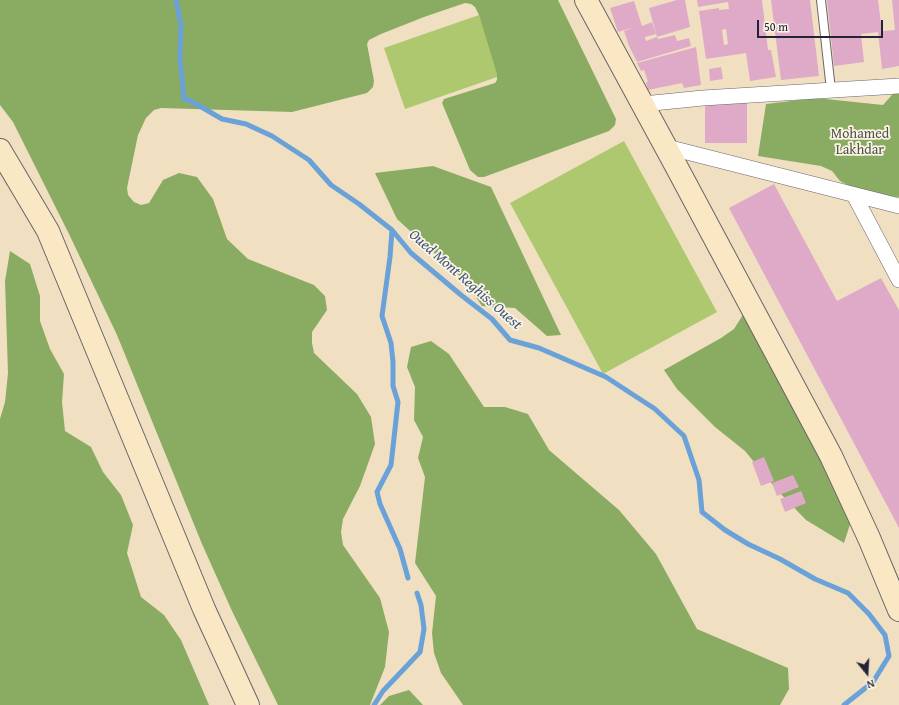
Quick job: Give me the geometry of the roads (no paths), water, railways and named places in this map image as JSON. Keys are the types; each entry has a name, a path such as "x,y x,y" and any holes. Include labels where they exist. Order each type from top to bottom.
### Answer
{"main road":[{"path":"586,0 667,147 831,456 869,538 899,610"},
{"path":"0,150 48,231 204,609 248,705"}],"street":[{"path":"643,104 703,98 899,86"},
{"path":"667,147 899,206"},
{"path":"854,195 899,280"}],"lane":[{"path":"821,0 831,90"}],"waterway":[{"name":"Oued Mont Reghiss Ouest","path":"176,0 181,25 180,58 184,99 191,101 222,119 246,124 272,136 309,160 331,185 359,204 392,230 411,253 492,319 510,340 539,348 606,377 655,409 684,436 699,480 702,512 725,530 748,544 780,559 815,579 848,593 869,614 885,635 889,656 873,682 844,705"},
{"name":"Oued Mont Reghiss Ouest","path":"392,230 382,316 391,343 393,386 398,402 391,465 377,492 380,504 400,549 408,578"},
{"name":"Oued Mont Reghiss Ouest","path":"374,705 383,691 420,652 424,629 421,605 417,593"}],"park label":[{"name":"Mohamed Lakhdar","path":"860,142"}]}
